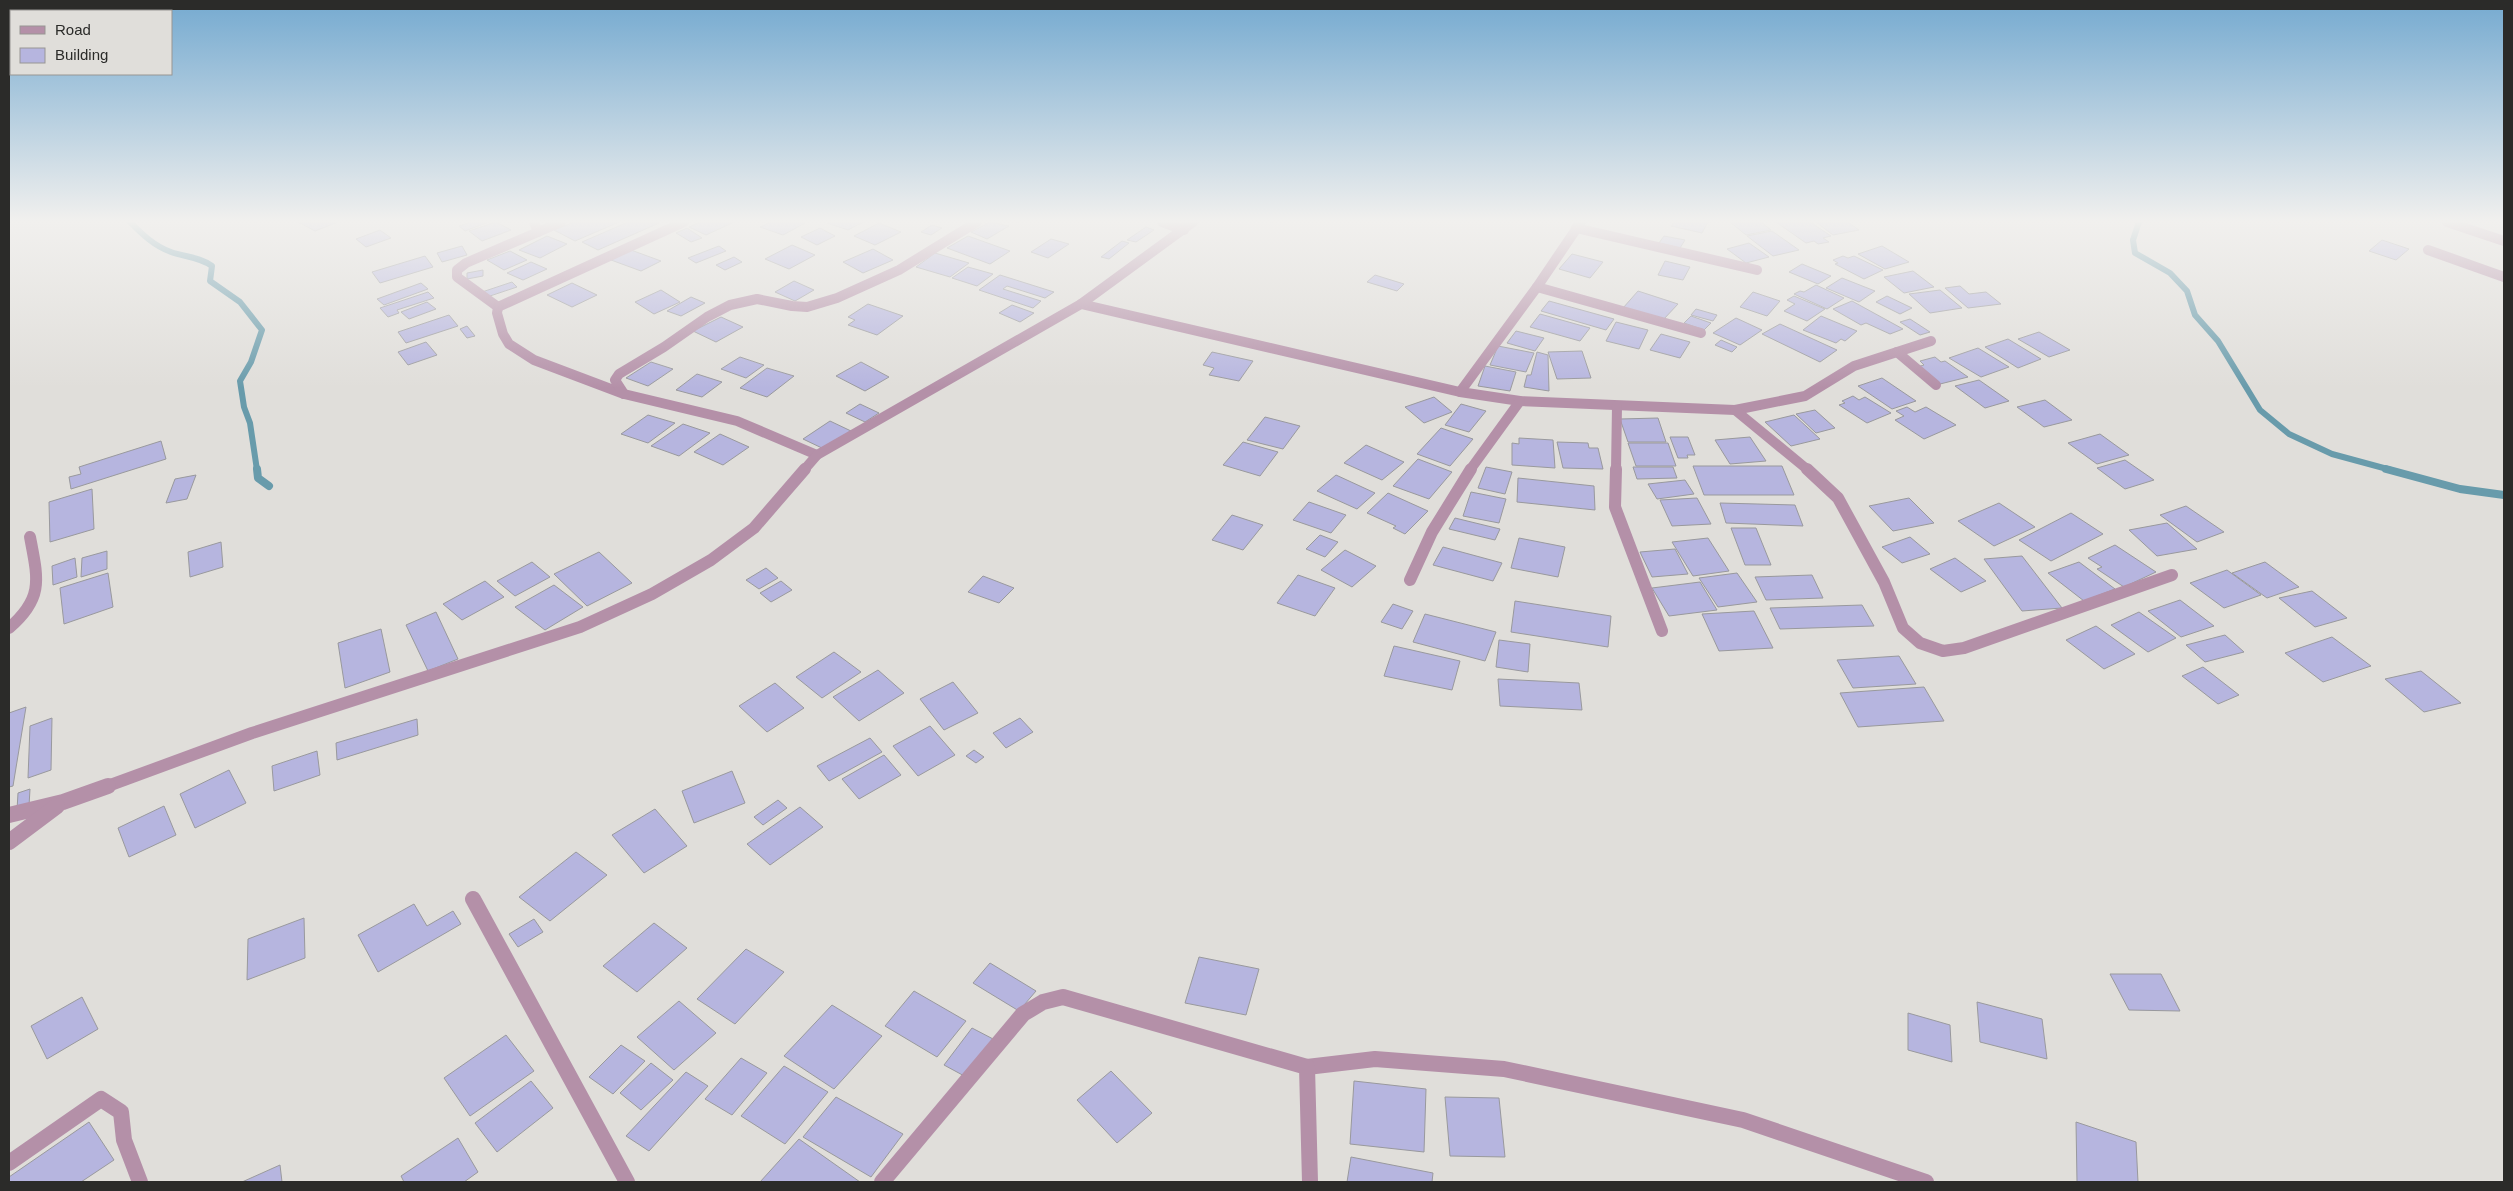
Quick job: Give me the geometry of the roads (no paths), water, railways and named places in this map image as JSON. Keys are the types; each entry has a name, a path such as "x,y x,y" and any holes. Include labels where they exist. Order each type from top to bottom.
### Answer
{"street":[{"path":"458,278 498,308"},
{"path":"498,308 564,278"},
{"path":"624,394 614,380 619,374 664,347 704,316 756,299 766,299 792,308 814,306 851,292 880,278"},
{"path":"9,815 62,802 252,733 580,627 643,598 711,560 748,532 775,505 817,455 1081,304 1117,278"},
{"path":"1460,392 1543,278"},
{"path":"1537,287 1702,333"},
{"path":"1081,304 1460,392 1520,401 1617,406 1736,410 1805,396 1854,366 1931,341"},
{"path":"498,308 497,313 503,334 509,344 522,354 624,394 690,408 737,421 817,455"},
{"path":"1896,352 1936,385"},
{"path":"1410,580 1420,552 1444,509 1476,459 1520,401"},
{"path":"1617,406 1616,507 1662,631"},
{"path":"1736,410 1800,462 1838,498 1884,582 1903,628 1920,643 1943,651 1964,648 2172,575"},
{"path":"9,628 23,617 34,603 38,584 30,537"},
{"path":"9,842 62,802"},
{"path":"473,899 627,1182"},
{"path":"882,1182 1023,1014 1043,1002 1063,997 1307,1067 1375,1059 1504,1069 1743,1120 1926,1182"},
{"path":"1307,1067 1310,1182"},
{"path":"9,1163 101,1099 121,1112 124,1140 140,1182"}],"waterway":[{"path":"210,278 210,281 240,302 262,330 251,362 240,381 244,407 250,423 257,470"},
{"path":"2174,278 2187,291 2195,315 2218,341 2260,410 2289,434 2332,454 2391,470"},
{"path":"257,469 258,478 269,486"},
{"path":"2386,469 2460,489 2504,495"}]}
